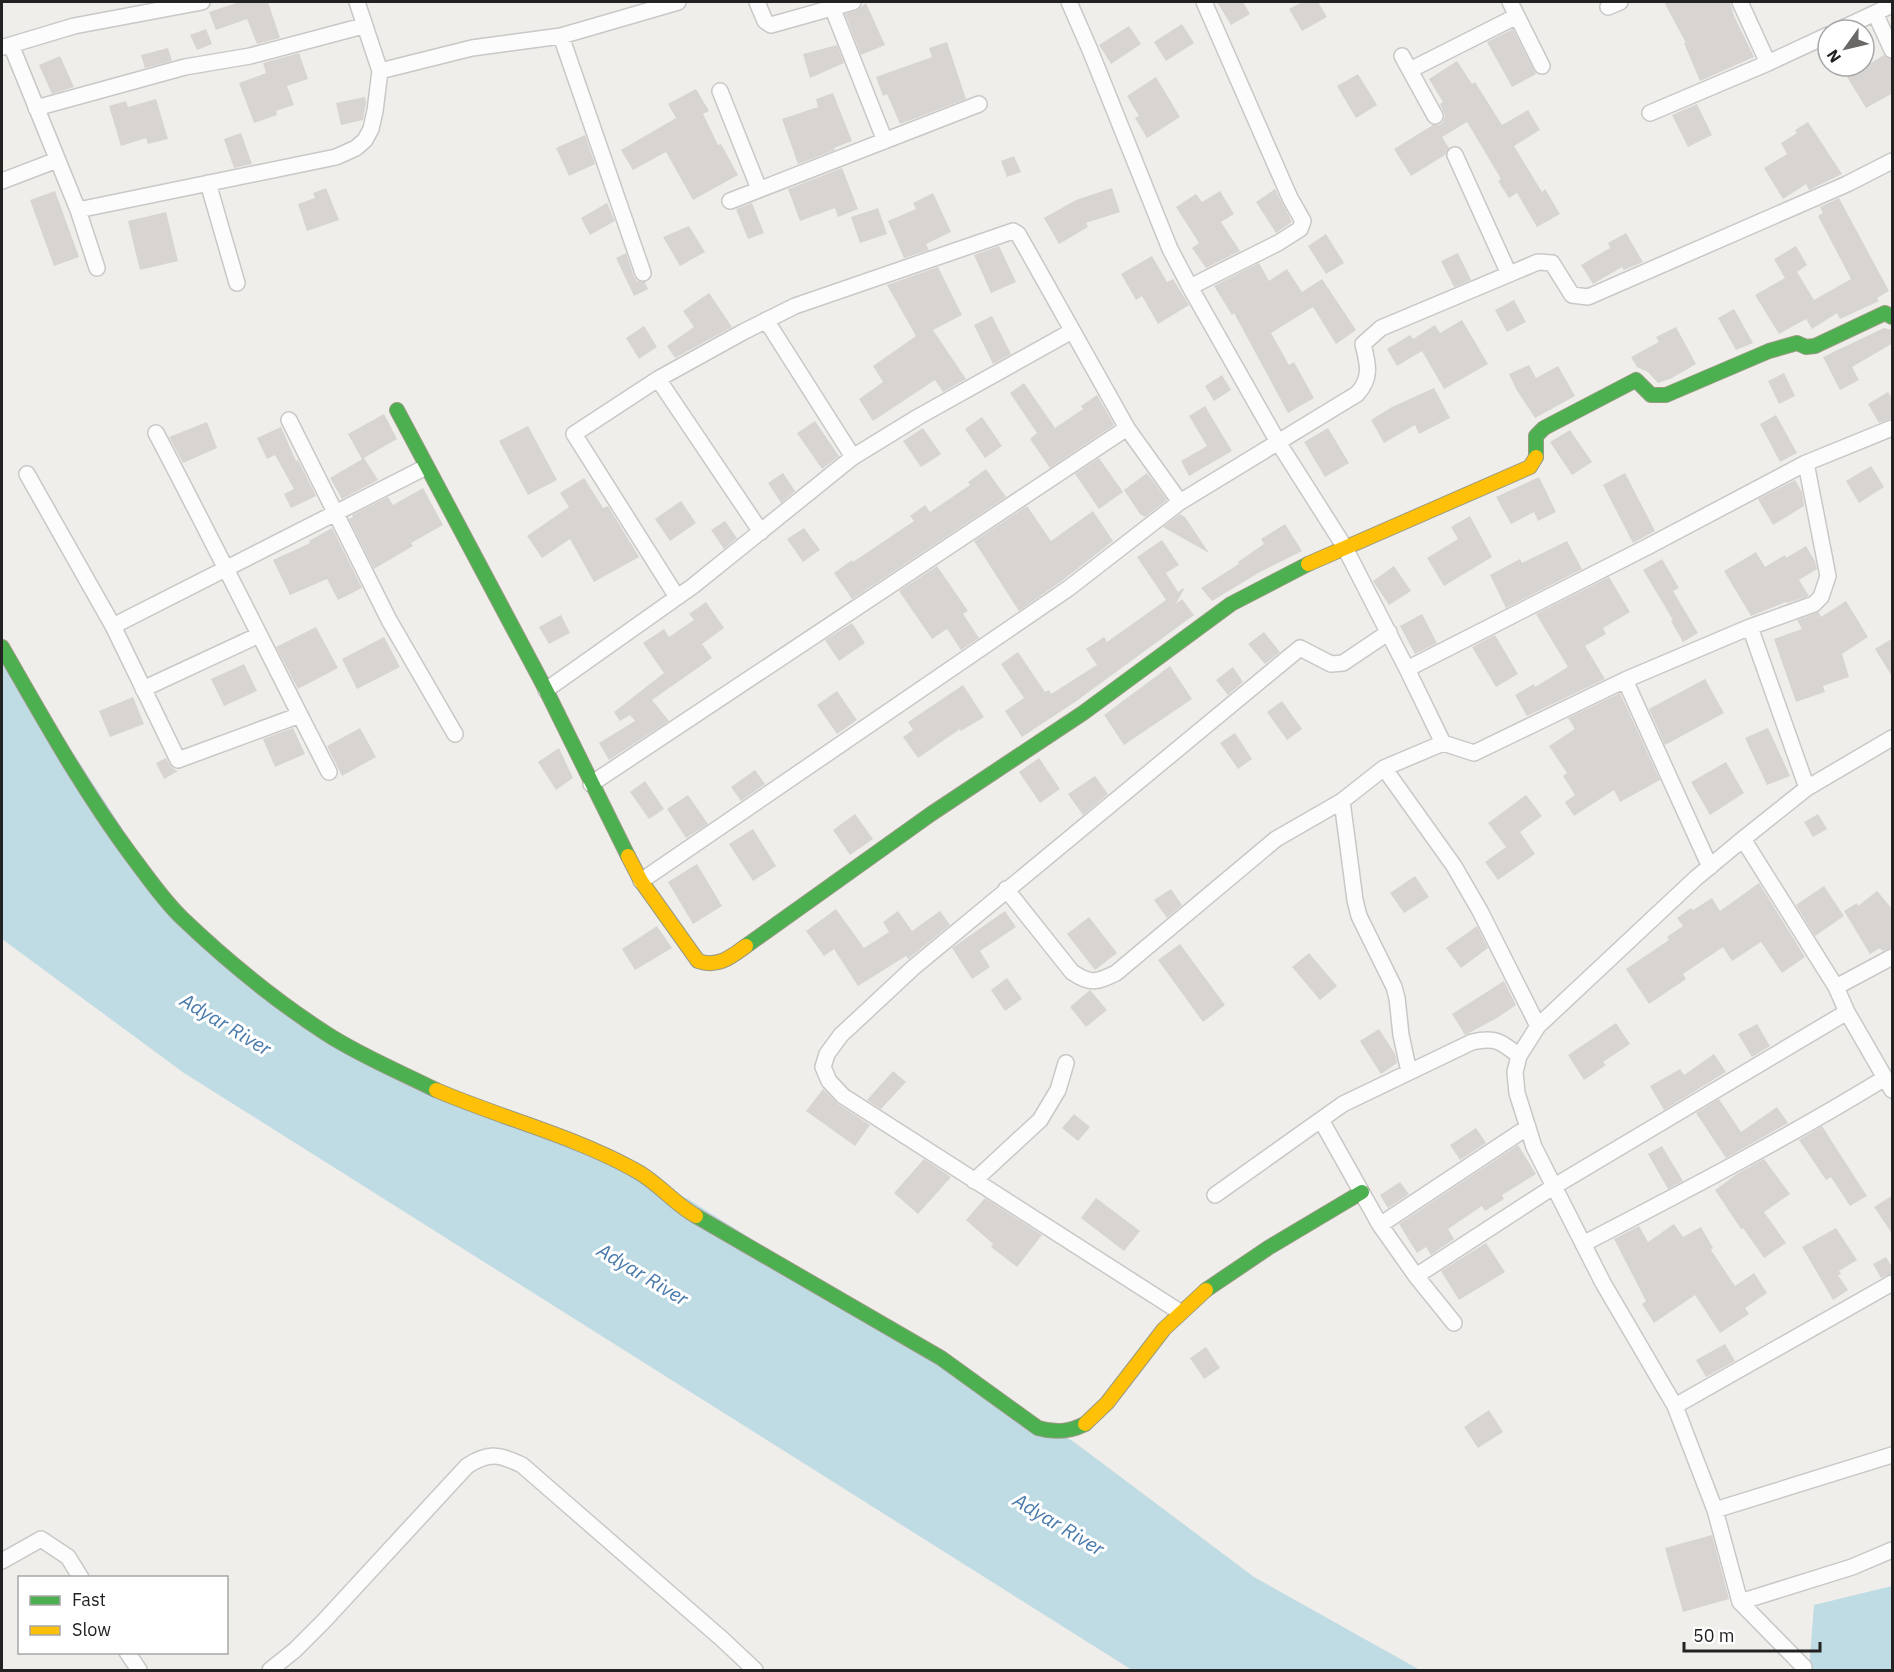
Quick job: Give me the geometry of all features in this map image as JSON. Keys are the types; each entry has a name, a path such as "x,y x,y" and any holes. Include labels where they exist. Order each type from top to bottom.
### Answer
{"street":[{"path":"97,268 78,210 36,108 6,46 74,26 202,2"},
{"path":"78,210 336,157 356,148 365,140 371,129 380,71 363,26 357,2"},
{"path":"380,71 472,48 561,36 678,2"},
{"path":"757,2 765,21 771,25 853,2"},
{"path":"1069,2 1170,249 1278,442 1344,546 1443,743"},
{"path":"1190,287 1278,243 1300,229 1303,221 1290,198 1203,2"},
{"path":"1510,2 1542,66"},
{"path":"1740,2 1768,63"},
{"path":"1864,18 1893,5"},
{"path":"832,8 885,141"},
{"path":"1875,13 1893,50"},
{"path":"1435,116 1406,63 1517,16"},
{"path":"36,108 185,67 250,56 363,26"},
{"path":"561,36 643,273"},
{"path":"1650,113 1816,41"},
{"path":"720,91 759,189"},
{"path":"730,201 979,104"},
{"path":"1455,155 1509,274"},
{"path":"2,181 57,160"},
{"path":"641,881 1069,588 1180,502 1357,394 1365,386 1369,369 1363,344 1381,328 1538,262 1552,263 1572,295 1588,297 1836,189 1893,161"},
{"path":"208,183 237,283"},
{"path":"677,597 574,434 658,379 795,306 1013,231 1018,234 1127,428 1180,502"},
{"path":"397,410 546,690 641,881 698,961 708,965 717,964 729,958 931,814 1083,714 1231,604 1255,589 1344,546 1530,467 1536,460 1535,442 1539,432 1632,382 1640,381 1654,397 1666,395 1769,351 1797,343 1806,347 1815,346 1885,313 1893,317"},
{"path":"766,320 853,457"},
{"path":"546,690 677,597 853,457 918,417 1072,332"},
{"path":"658,379 761,532"},
{"path":"289,420 388,620 455,734"},
{"path":"591,784 1127,428"},
{"path":"1407,669 1806,463 1893,428"},
{"path":"156,433 228,569 329,772"},
{"path":"1006,890 1072,972 1084,981 1098,982 1116,973 1276,839 1342,801 1384,768 1443,743 1474,753 1625,680 1750,627 1814,604 1821,597 1828,576 1806,463"},
{"path":"113,626 426,467"},
{"path":"27,474 113,626 178,760 300,715"},
{"path":"1750,627 1807,788"},
{"path":"1180,1312 843,1096 829,1081 823,1067 827,1054 841,1035 914,967 1300,648 1331,664 1343,663 1389,632"},
{"path":"143,689 259,635"},
{"path":"2,647 64,756 101,814 141,868 181,917 263,989 328,1035 374,1060 439,1091 581,1145 632,1168 649,1178 691,1213 940,1358 1038,1428 1051,1432 1065,1431 1088,1422 1101,1409 1155,1338 1180,1312 1243,1265 1362,1191"},
{"path":"1625,680 1710,867"},
{"path":"1804,1667 1740,1602 1715,1510 1675,1406 1603,1283 1553,1186 1534,1146 1517,1093 1515,1072 1519,1056 1538,1026 1710,867 1807,788 1893,738"},
{"path":"1384,768 1454,866 1480,911 1538,1026"},
{"path":"1342,801 1357,908 1394,987 1409,1072"},
{"path":"1583,1244 1695,1186 1827,1113 1889,1084 1847,1011 1836,987 1743,839"},
{"path":"1836,987 1893,957"},
{"path":"1416,1276 1553,1186 1847,1011"},
{"path":"1215,1195 1344,1104 1472,1042 1488,1039 1502,1042 1519,1056"},
{"path":"974,1181 1040,1120 1058,1090 1066,1063"},
{"path":"1321,1120 1380,1225 1416,1276 1454,1323"},
{"path":"1380,1225 1528,1127"},
{"path":"1675,1406 1893,1283"},
{"path":"1715,1510 1893,1455"},
{"path":"270,1671 323,1622 466,1466 481,1457 502,1456 522,1466 722,1638 755,1671"},
{"path":"2,1560 41,1539 68,1557 80,1576"},
{"path":"1740,1602 1852,1567 1893,1550"},
{"path":"129,1654 139,1671"}],"water":[{"name":"Adyar River","path":"2,643 182,921 350,1048 688,1199 1074,1442 1254,1577 1420,1670 1132,1670 184,1073 2,939"},
{"path":"1892,1586 1892,1670 1809,1670 1814,1605"}],"building":[{"path":"240,2 268,2 280,38 257,44 247,19 216,30 209,12"},
{"path":"1217,2 1243,2 1250,14 1231,25"},
{"path":"1302,2 1318,2 1327,17 1302,31 1289,9"},
{"path":"1664,2 1730,2 1734,16 1754,57 1700,81 1684,43 1686,43"},
{"path":"866,3 885,45 861,55 845,14 856,11"},
{"path":"1182,24 1194,43 1166,61 1154,42"},
{"path":"1129,26 1141,44 1111,64 1099,45"},
{"path":"206,29 212,44 197,50 190,35"},
{"path":"1513,29 1536,74 1512,87 1487,42"},
{"path":"947,42 966,99 900,124 887,94 883,96 876,77 932,57 929,48"},
{"path":"837,45 844,63 810,78 803,54"},
{"path":"168,48 172,61 145,68 141,55"},
{"path":"299,53 308,79 287,86 294,105 276,111 277,115 254,123 239,83 266,73 263,63"},
{"path":"1884,55 1893,60 1893,93 1866,108 1848,78 1876,78 1876,60"},
{"path":"60,56 74,87 52,94 39,65"},
{"path":"1457,61 1472,84 1475,82 1502,125 1528,110 1540,130 1514,146 1542,192 1545,189 1560,214 1537,227 1517,193 1509,198 1498,181 1501,179 1467,122 1442,137 1449,148 1445,155 1411,176 1394,149 1433,125 1443,122 1445,116 1440,104 1443,102 1429,79"},
{"path":"1358,74 1377,105 1356,118 1337,86"},
{"path":"1156,77 1180,117 1147,138 1135,118 1139,116 1127,96"},
{"path":"696,89 709,111 703,114 718,145 721,144 738,175 693,200 666,152 633,170 621,150 676,118 668,104"},
{"path":"833,93 852,141 798,164 782,119 818,107 816,99"},
{"path":"365,97 363,120 341,125 336,103"},
{"path":"156,99 168,139 148,144 146,138 121,146 109,106 126,101 128,107"},
{"path":"1697,104 1712,135 1688,147 1672,115"},
{"path":"1808,122 1842,174 1809,190 1806,184 1783,199 1764,168 1787,154 1781,143 1797,133 1795,130"},
{"path":"241,133 252,164 234,168 224,139"},
{"path":"585,135 595,164 569,176 556,148"},
{"path":"1014,156 1021,172 1007,177 1001,161"},
{"path":"842,168 858,209 838,217 835,208 800,221 788,189"},
{"path":"326,188 339,220 307,231 298,204 315,198 313,193"},
{"path":"1112,188 1120,212 1086,223 1088,227 1059,244 1044,218 1076,200"},
{"path":"1275,189 1292,222 1276,233 1256,202"},
{"path":"55,191 79,257 54,266 30,200"},
{"path":"1220,191 1234,214 1221,222 1240,251 1206,268 1192,248 1199,243 1176,207 1196,194 1202,202"},
{"path":"933,193 951,232 926,244 929,250 904,258 888,221 916,209 913,203"},
{"path":"1839,198 1889,291 1877,298 1879,301 1840,319 1837,313 1812,329 1806,319 1779,334 1755,295 1785,278 1774,259 1796,246 1807,265 1797,272 1814,300 1851,279 1818,216 1823,213 1820,207"},
{"path":"607,203 615,221 590,235 581,218"},
{"path":"752,203 764,233 748,239 736,209"},
{"path":"878,208 887,234 860,243 851,217"},
{"path":"166,212 178,261 140,270 128,221"},
{"path":"689,226 705,252 680,266 663,237"},
{"path":"1626,233 1643,262 1624,270 1622,267 1593,284 1581,265 1610,248 1608,243"},
{"path":"1326,234 1344,263 1326,274 1308,246"},
{"path":"999,246 1016,282 991,293 974,255"},
{"path":"626,253 634,277 637,281 645,282 648,289 634,296 616,258"},
{"path":"1458,253 1471,280 1454,287 1441,261"},
{"path":"1152,256 1167,282 1173,279 1189,305 1158,324 1142,296 1136,300 1121,274"},
{"path":"1259,263 1269,281 1287,269 1302,292 1322,279 1356,330 1336,344 1313,307 1271,333 1289,365 1294,362 1314,398 1288,413 1234,313 1232,315 1214,286"},
{"path":"938,267 962,315 933,330 966,379 943,392 935,380 873,421 859,399 883,382 873,366 916,336 887,285"},
{"path":"709,293 732,327 675,358 667,346 694,327 683,311"},
{"path":"1514,300 1526,322 1507,332 1495,310"},
{"path":"1734,309 1753,343 1736,350 1718,318"},
{"path":"992,316 1011,354 993,364 974,325"},
{"path":"1462,320 1488,364 1444,389 1422,351 1397,366 1387,349 1410,335 1413,339 1435,325 1440,333"},
{"path":"644,326 657,347 639,359 626,338"},
{"path":"1676,327 1696,364 1658,383 1648,372 1637,367 1631,357 1659,342 1656,337"},
{"path":"1884,328 1893,330 1893,343 1852,367 1859,380 1840,390 1823,357"},
{"path":"1529,365 1536,378 1558,366 1575,396 1535,418 1509,374"},
{"path":"1784,373 1795,396 1779,404 1768,381"},
{"path":"1222,375 1231,390 1214,401 1205,386"},
{"path":"1024,383 1055,428 1083,409 1081,406 1097,395 1114,425 1050,468 1030,439 1037,433 1010,393"},
{"path":"1434,388 1450,418 1419,434 1415,425 1384,443 1371,420 1392,407"},
{"path":"1888,392 1893,400 1893,418 1879,423 1868,404"},
{"path":"1205,406 1232,451 1189,476 1181,461 1207,446 1189,416"},
{"path":"384,414 397,439 362,459 348,434"},
{"path":"1776,415 1797,453 1780,462 1760,424"},
{"path":"982,417 1002,446 985,458 965,429"},
{"path":"815,421 839,456 822,469 797,433"},
{"path":"207,422 217,448 183,463 169,437"},
{"path":"528,426 557,480 528,495 499,441"},
{"path":"281,427 296,461 298,460 316,496 291,508 284,494 294,489 275,455 267,459 257,438"},
{"path":"923,428 941,454 921,467 903,441"},
{"path":"1328,428 1349,463 1325,477 1304,442"},
{"path":"1570,430 1592,462 1572,475 1550,442"},
{"path":"364,458 378,480 342,499 330,478"},
{"path":"1099,458 1123,492 1099,509 1075,474"},
{"path":"1871,466 1884,487 1859,503 1846,481"},
{"path":"986,469 1006,497 852,599 834,573 914,521 910,516 925,505 930,512 970,485 968,482"},
{"path":"783,473 795,491 781,503 768,483"},
{"path":"1147,473 1167,500 1145,517 1140,514 1124,490"},
{"path":"1625,473 1655,531 1633,543 1603,485"},
{"path":"1539,477 1556,512 1538,521 1534,512 1511,524 1496,497"},
{"path":"584,478 603,508 608,506 639,557 594,582 570,539 542,558 527,536 569,507 560,493"},
{"path":"1795,480 1802,492 1804,506 1773,525 1758,499"},
{"path":"423,488 443,525 411,543 413,546 374,569 349,519 353,517 352,515 388,497 393,505"},
{"path":"681,501 696,523 670,541 655,519"},
{"path":"1027,506 1051,541 1093,511 1113,541 1019,611 974,541"},
{"path":"1180,514 1185,517 1209,553 1163,527"},
{"path":"1470,516 1492,557 1444,586 1427,558 1458,539 1451,527"},
{"path":"725,521 737,538 724,549 711,530"},
{"path":"1285,524 1302,551 1260,572 1212,601 1201,588 1239,564 1238,562 1264,544 1261,539"},
{"path":"332,528 362,588 338,600 327,579 290,595 273,560 310,543 309,541"},
{"path":"804,528 820,550 803,562 787,539"},
{"path":"1162,540 1179,565 1166,573 1178,592 1185,587 1176,604 1182,599 1194,615 1075,702 1022,737 1005,711 1024,698 1001,664 1018,652 1045,692 1049,690 1051,694 1097,665 1086,649 1104,637 1107,642 1166,600 1137,557"},
{"path":"1567,541 1582,569 1506,608 1490,575 1520,559 1522,563"},
{"path":"1806,546 1817,569 1799,580 1809,596 1786,602 1751,616 1724,571 1756,552 1765,567"},
{"path":"1662,559 1679,588 1673,591 1698,633 1683,642 1671,621 1673,620 1643,570"},
{"path":"937,566 968,611 963,614 979,638 961,650 947,629 932,639 899,591"},
{"path":"1394,566 1411,591 1389,605 1373,581"},
{"path":"1609,577 1630,612 1603,628 1606,634 1585,646 1605,679 1527,716 1515,695 1534,684 1535,687 1568,667 1536,614"},
{"path":"1846,601 1868,637 1842,654 1849,677 1823,686 1825,692 1796,702 1774,639 1802,629 1797,620 1819,612 1821,617"},
{"path":"706,602 724,628 702,644 712,658 652,700 669,721 609,760 599,743 635,721 630,715 620,721 614,712 664,673 643,643 664,629 669,637 694,620 689,614"},
{"path":"1422,614 1437,643 1415,654 1400,626"},
{"path":"561,615 570,633 549,644 539,627"},
{"path":"852,623 865,643 839,661 825,640"},
{"path":"316,627 338,668 298,689 276,647"},
{"path":"1264,632 1280,652 1265,664 1248,644"},
{"path":"1495,635 1518,674 1496,687 1472,647"},
{"path":"384,637 400,667 357,689 342,659"},
{"path":"1893,638 1893,678 1875,649"},
{"path":"244,664 257,691 224,706 211,679"},
{"path":"1170,666 1192,699 1124,745 1104,715"},
{"path":"1233,667 1243,682 1228,695 1216,680"},
{"path":"1705,679 1724,713 1665,745 1649,709"},
{"path":"963,685 984,717 961,731 960,729 918,758 903,737 913,730 908,722"},
{"path":"837,691 857,720 837,734 817,705"},
{"path":"1620,693 1660,780 1620,802 1614,790 1574,816 1565,802 1575,795 1563,776 1567,773 1549,746 1575,729 1568,718"},
{"path":"133,697 144,724 110,737 99,711"},
{"path":"1282,701 1302,729 1287,740 1267,712"},
{"path":"293,728 305,754 275,767 263,739"},
{"path":"360,728 376,757 342,776 327,746"},
{"path":"1768,728 1790,776 1767,785 1745,738"},
{"path":"1235,733 1252,759 1238,769 1220,743"},
{"path":"559,748 573,778 556,790 538,762"},
{"path":"166,758 172,768 178,771 164,779 156,763"},
{"path":"1039,758 1060,789 1040,803 1019,772"},
{"path":"1726,762 1744,793 1710,815 1691,782"},
{"path":"755,770 765,784 741,801 731,787"},
{"path":"1095,776 1108,794 1083,815 1068,794"},
{"path":"645,781 664,809 649,819 630,792"},
{"path":"688,795 708,824 686,838 667,809"},
{"path":"1526,795 1542,816 1520,832 1535,854 1498,880 1485,862 1506,847 1488,823"},
{"path":"855,814 873,839 850,855 833,830"},
{"path":"1818,814 1827,829 1813,837 1804,822"},
{"path":"753,829 776,866 753,881 729,844"},
{"path":"697,864 722,906 693,924 668,882"},
{"path":"1415,876 1429,897 1404,913 1390,893"},
{"path":"1759,883 1805,957 1782,973 1761,942 1732,961 1723,947 1683,974 1686,979 1649,1004 1626,969 1669,940 1667,937 1683,926 1677,918 1691,908 1693,910 1712,898 1720,911"},
{"path":"1824,886 1844,916 1815,936 1796,905"},
{"path":"1171,889 1182,905 1167,918 1154,900"},
{"path":"1877,891 1893,910 1893,947 1882,951 1880,948 1870,954 1844,911 1857,903 1858,906"},
{"path":"836,909 864,948 889,932 883,922 898,911 912,931 940,911 950,925 908,959 906,956 858,986 834,949 824,956 806,931"},
{"path":"1005,911 1016,927 980,951 990,967 972,979 952,948"},
{"path":"1089,917 1117,953 1095,970 1067,934"},
{"path":"657,926 672,948 635,970 622,949"},
{"path":"1477,926 1488,948 1461,968 1446,948"},
{"path":"1180,944 1225,1005 1203,1022 1158,960"},
{"path":"1309,953 1337,986 1320,1000 1292,967"},
{"path":"1007,978 1022,999 1005,1011 991,990"},
{"path":"1504,981 1516,1005 1465,1035 1452,1014"},
{"path":"1090,990 1107,1010 1086,1027 1070,1007"},
{"path":"1616,1023 1630,1044 1603,1062 1606,1065 1584,1080 1568,1055"},
{"path":"1757,1024 1770,1046 1752,1057 1738,1034"},
{"path":"1379,1029 1395,1054 1397,1063 1381,1074 1360,1041"},
{"path":"1714,1054 1726,1072 1664,1110 1650,1086 1680,1069 1684,1075"},
{"path":"893,1071 906,1082 881,1109 867,1100"},
{"path":"823,1089 838,1104 870,1125 855,1146 806,1111"},
{"path":"1719,1099 1741,1132 1777,1107 1788,1123 1726,1158 1696,1113"},
{"path":"1074,1114 1090,1127 1078,1141 1062,1128"},
{"path":"1822,1126 1867,1196 1850,1206 1831,1177 1826,1180 1799,1140"},
{"path":"1476,1128 1486,1143 1460,1160 1450,1145"},
{"path":"1518,1145 1536,1174 1502,1195 1504,1199 1485,1211 1482,1206 1448,1229 1454,1239 1431,1255 1426,1247 1417,1253 1399,1224"},
{"path":"1662,1146 1683,1181 1668,1189 1648,1154"},
{"path":"924,1159 951,1177 918,1214 894,1193"},
{"path":"1764,1159 1790,1194 1764,1212 1786,1243 1764,1258 1715,1190"},
{"path":"1400,1182 1409,1194 1388,1208 1380,1195"},
{"path":"1893,1195 1893,1235 1874,1207"},
{"path":"985,1198 1042,1235 1017,1267 991,1247 993,1244 966,1220"},
{"path":"1096,1198 1140,1231 1124,1251 1081,1218"},
{"path":"1674,1224 1683,1237 1701,1227 1713,1248 1711,1250 1735,1286 1754,1273 1767,1293 1745,1308 1749,1314 1720,1333 1695,1295 1654,1323 1642,1304 1646,1301 1614,1239 1639,1226 1648,1242"},
{"path":"1836,1228 1857,1260 1839,1271 1841,1274 1838,1275 1848,1290 1833,1300 1802,1247"},
{"path":"1486,1243 1505,1272 1459,1300 1441,1271"},
{"path":"1886,1257 1893,1273 1881,1278 1873,1264"},
{"path":"1725,1344 1735,1361 1706,1377 1696,1360"},
{"path":"1206,1347 1220,1368 1204,1379 1190,1358"},
{"path":"1489,1410 1503,1432 1478,1448 1464,1427"},
{"path":"1712,1535 1729,1599 1683,1612 1665,1548"}],"traffic: fast":[{"path":"1536,457 1536,436 1544,428 1636,380 1651,395 1666,395 1769,351 1797,343 1806,347 1815,346 1885,313 1892,317"},
{"path":"397,410 546,690 628,856"},
{"path":"746,946 931,814 1083,713 1231,604 1308,564"},
{"path":"2,647 96,805 155,888 175,911 234,965 308,1021 353,1050 436,1090"},
{"path":"1206,1290 1268,1248 1362,1192"},
{"path":"696,1216 941,1358 1038,1428 1062,1431 1085,1424"}],"traffic: slow":[{"path":"1308,564 1530,467 1536,457"},
{"path":"628,856 641,881 698,961 718,962 746,946"},
{"path":"436,1090 561,1136 609,1157 642,1174 696,1216"},
{"path":"1085,1424 1107,1403 1164,1329 1206,1290"}]}
